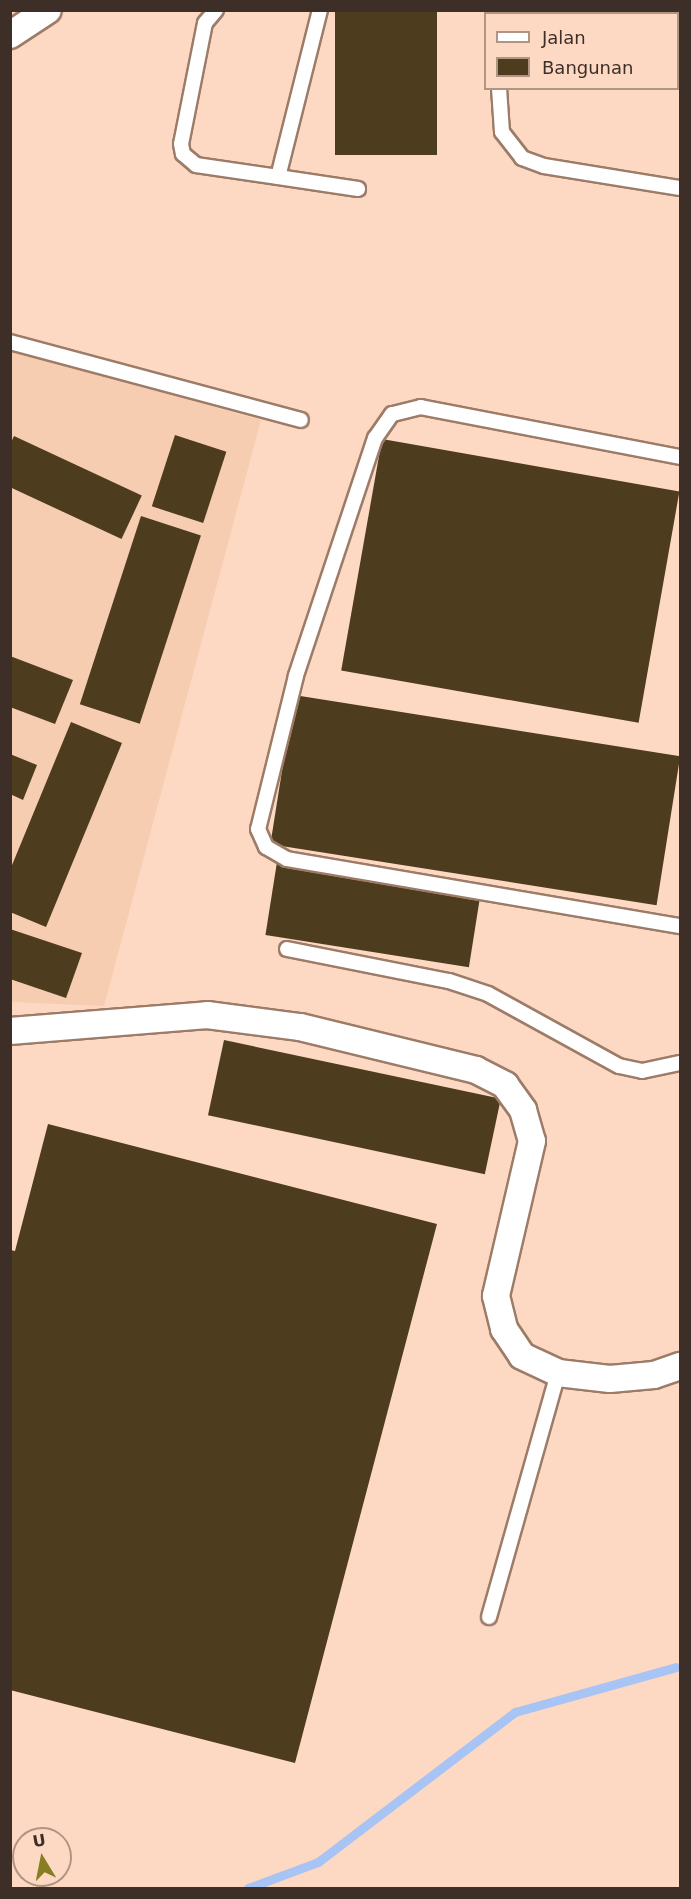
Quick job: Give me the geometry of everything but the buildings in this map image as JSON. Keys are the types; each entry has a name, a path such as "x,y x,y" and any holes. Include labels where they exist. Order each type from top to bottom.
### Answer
{"street":[{"path":"10,35 48,10"},
{"path":"10,1031 207,1015 300,1027 476,1070 505,1086 523,1110 532,1141 496,1296 504,1329 522,1356 558,1373 610,1379 654,1375 681,1366"}],"lane":[{"path":"216,10 205,23 181,144 183,154 196,165 358,189"},
{"path":"278,177 320,10"},
{"path":"499,90 502,132 522,158 544,166 681,188"},
{"path":"10,342 301,420"},
{"path":"681,457 421,407 392,414 375,438 296,676 258,829 266,847 287,859 681,926"},
{"path":"287,949 449,981 488,994 619,1066 642,1071 681,1063"},
{"path":"489,1617 558,1373"}],"shaded area":[{"path":"11,351 261,420 104,1006 11,1002"}],"waterway":[{"path":"248,1888 318,1862 515,1712 676,1667"}]}
